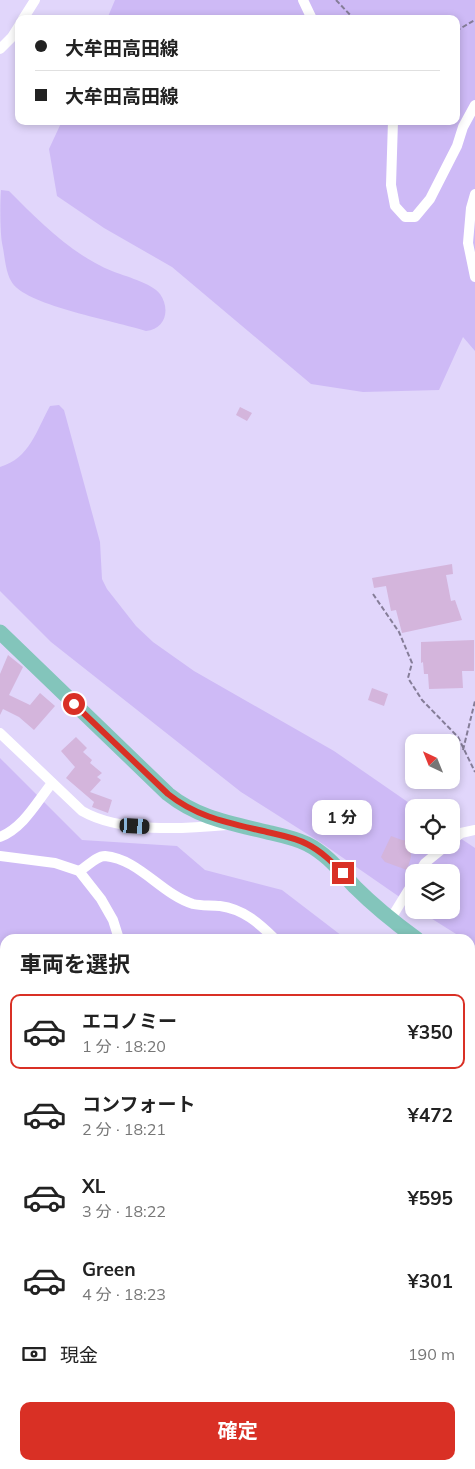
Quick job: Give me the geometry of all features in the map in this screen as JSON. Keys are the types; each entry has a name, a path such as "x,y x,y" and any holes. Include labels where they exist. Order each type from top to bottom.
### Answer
{"main road":[{"path":"0,632 168,794 184,807 208,817 307,844 331,860 390,920 409,934"}],"street":[{"path":"25,15 34,0"},
{"path":"303,0 310,15"},
{"path":"0,49 15,32"},
{"path":"393,125 391,185 395,206 405,218 415,217 430,199 475,105"},
{"path":"475,194 471,208 468,242 475,277"},
{"path":"0,733 82,811 96,819 116,825 172,827 237,825"},
{"path":"0,837 12,832 28,816 52,783"},
{"path":"460,834 475,830"},
{"path":"424,864 436,854"},
{"path":"0,856 55,863 79,871 101,899 113,920 117,934"},
{"path":"79,871 100,856 108,856 131,865 167,890 192,904 221,906 241,911 270,934"},
{"path":"390,920 405,896"}],"path":[{"path":"336,0 350,15"},
{"path":"460,29 475,20"},
{"path":"373,594 399,632 412,662 408,678 422,700 458,738 475,772"},
{"path":"463,750 475,701"}],"shaded area":[{"path":"115,0 475,0 475,351 463,337 439,390 363,392 311,384 172,267 104,228 57,196 49,149 60,125 460,125 460,15 109,15"},
{"path":"1,190 9,191 57,236 83,256 112,271 151,286 156,290 160,294 165,306 162,323 158,327 146,331 54,306 22,292 13,284 8,275 1,231"},
{"path":"59,405 64,410 100,542 102,579 107,589 136,626 153,642 194,671 334,751 405,800 405,854 460,854 460,838 475,848 475,934 456,934 432,919 460,919 460,864 405,864 405,901 323,844 241,792 51,642 0,591 0,467 18,457 36,434 50,406"},
{"path":"0,758 82,840 177,846 205,870 282,890 339,934 0,934"}],"building":[{"path":"240,407 252,413 247,421 236,415"},
{"path":"452,564 453,574 446,575 451,601 455,600 462,620 402,633 396,610 391,611 386,586 374,588 372,578"},
{"path":"474,640 474,671 462,671 463,688 429,689 428,674 424,674 423,662 421,663 421,642"},
{"path":"8,655 23,667 9,695 30,705 40,693 55,706 34,730 19,717 3,709 0,715 0,674"},
{"path":"372,688 388,694 384,706 368,700"},
{"path":"76,737 87,748 83,752 92,760 90,763 102,773 97,777 101,780 90,792 112,800 108,813 92,807 94,802 66,778 75,767 61,751"},
{"path":"391,836 405,840 405,854 411,854 409,864 405,864 405,869 385,862 381,857"}],"route":[{"path":"74,704 184,807 208,817 307,844 331,860 343,873"}]}
